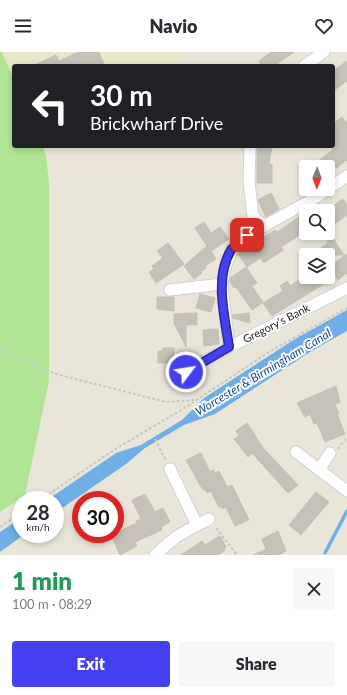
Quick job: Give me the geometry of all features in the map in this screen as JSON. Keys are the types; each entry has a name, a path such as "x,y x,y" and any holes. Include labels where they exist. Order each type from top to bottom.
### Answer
{"street":[{"path":"307,64 324,52"},
{"path":"250,148 249,182 253,217 265,226"},
{"path":"229,347 222,284 225,268 232,250 247,235 315,198 347,176"},
{"path":"170,290 222,284"},
{"name":"Gregory's Bank","path":"186,372 229,347 347,288"},
{"path":"296,452 347,491"},
{"path":"318,470 330,453"},
{"path":"169,466 197,525"},
{"path":"155,555 176,537 209,519"}],"path":[{"path":"53,491 117,448 197,400 269,352 347,308"},
{"path":"0,350 56,374 166,402 197,400"},
{"path":"155,439 169,466"},
{"path":"0,527 12,519"},
{"path":"209,519 237,555"}],"shaded area":[{"path":"2,52 188,52 172,64 12,64 12,75"}],"green space":[{"path":"0,52 2,52 12,75 12,148 43,148 46,155 49,184 49,381 26,491 12,491 12,504 0,512"}],"water":[{"name":"Worcester & Birmingham Canal","path":"347,310 347,331 310,352 215,414 184,425 145,448 126,464 87,491 72,491 72,501 64,507 64,491 60,491 116,453 141,445 182,420 204,398 295,339"},
{"path":"12,524 12,543 0,552 0,532"}],"building":[{"path":"79,52 99,52 104,64 36,64 56,55 59,61"},
{"path":"271,52 294,52 277,64 261,64 259,61"},
{"path":"347,61 347,81 335,90 335,70"},
{"path":"342,117 347,123 347,160 335,169 335,160 319,160 333,150 333,148 335,148 335,122"},
{"path":"257,148 272,148 269,165 272,164 272,183 257,183"},
{"path":"271,193 279,209 266,217 258,200"},
{"path":"343,199 347,205 347,215 335,224 335,204"},
{"path":"299,217 299,235 281,247 283,250 264,263 260,258 247,267 238,254 275,230 277,232"},
{"path":"204,222 211,233 220,227 229,239 211,251 216,259 205,266 206,268 201,272 202,273 194,279 184,266 207,246 195,228"},
{"path":"328,240 334,240 344,255 335,255 335,248 321,248 328,243"},
{"path":"168,243 184,264 156,283 149,272 154,269 152,266 163,258 157,251"},
{"path":"347,254 347,273 338,280 335,276 335,263"},
{"path":"246,267 257,283 252,286 263,302 252,310 236,287 234,288 230,282 230,278"},
{"path":"299,280 299,284 324,284 272,316 263,303 283,291 280,286 287,281 290,286"},
{"path":"200,294 215,298 211,312 196,308"},
{"path":"157,297 174,297 174,311 157,309"},
{"path":"197,313 197,325 186,325 186,347 174,323 174,314"},
{"path":"249,313 250,323 233,318 232,315"},
{"path":"218,329 219,344 204,346 203,330"},
{"path":"163,348 174,348 174,363 158,363 158,351 163,351"},
{"path":"336,386 340,402 335,404 339,414 337,414 345,434 325,442 317,423 314,424 310,414 305,417 297,403"},
{"path":"247,423 264,449 298,485 288,493 252,453 248,457 234,439 239,436 236,431"},
{"path":"201,453 210,472 213,470 215,473 219,471 227,487 232,485 249,520 235,526 226,507 222,509 221,506 219,507 211,491 207,493 205,489 203,490 186,460"},
{"path":"316,492 329,502 301,535 289,525"},
{"path":"145,494 155,512 163,508 170,522 161,527 162,530 135,542 137,546 120,555 115,543 124,543 124,529 137,523 136,521 141,519 132,500"},
{"path":"278,531 286,551 279,555 253,555 266,549 262,539"},
{"path":"220,536 226,547 224,548 225,550 218,555 181,555 202,541 205,545"}],"waterway":[{"path":"325,553 347,511"}],"route":[{"path":"186,372 229,347 222,284 225,268 232,250 247,235"}]}
